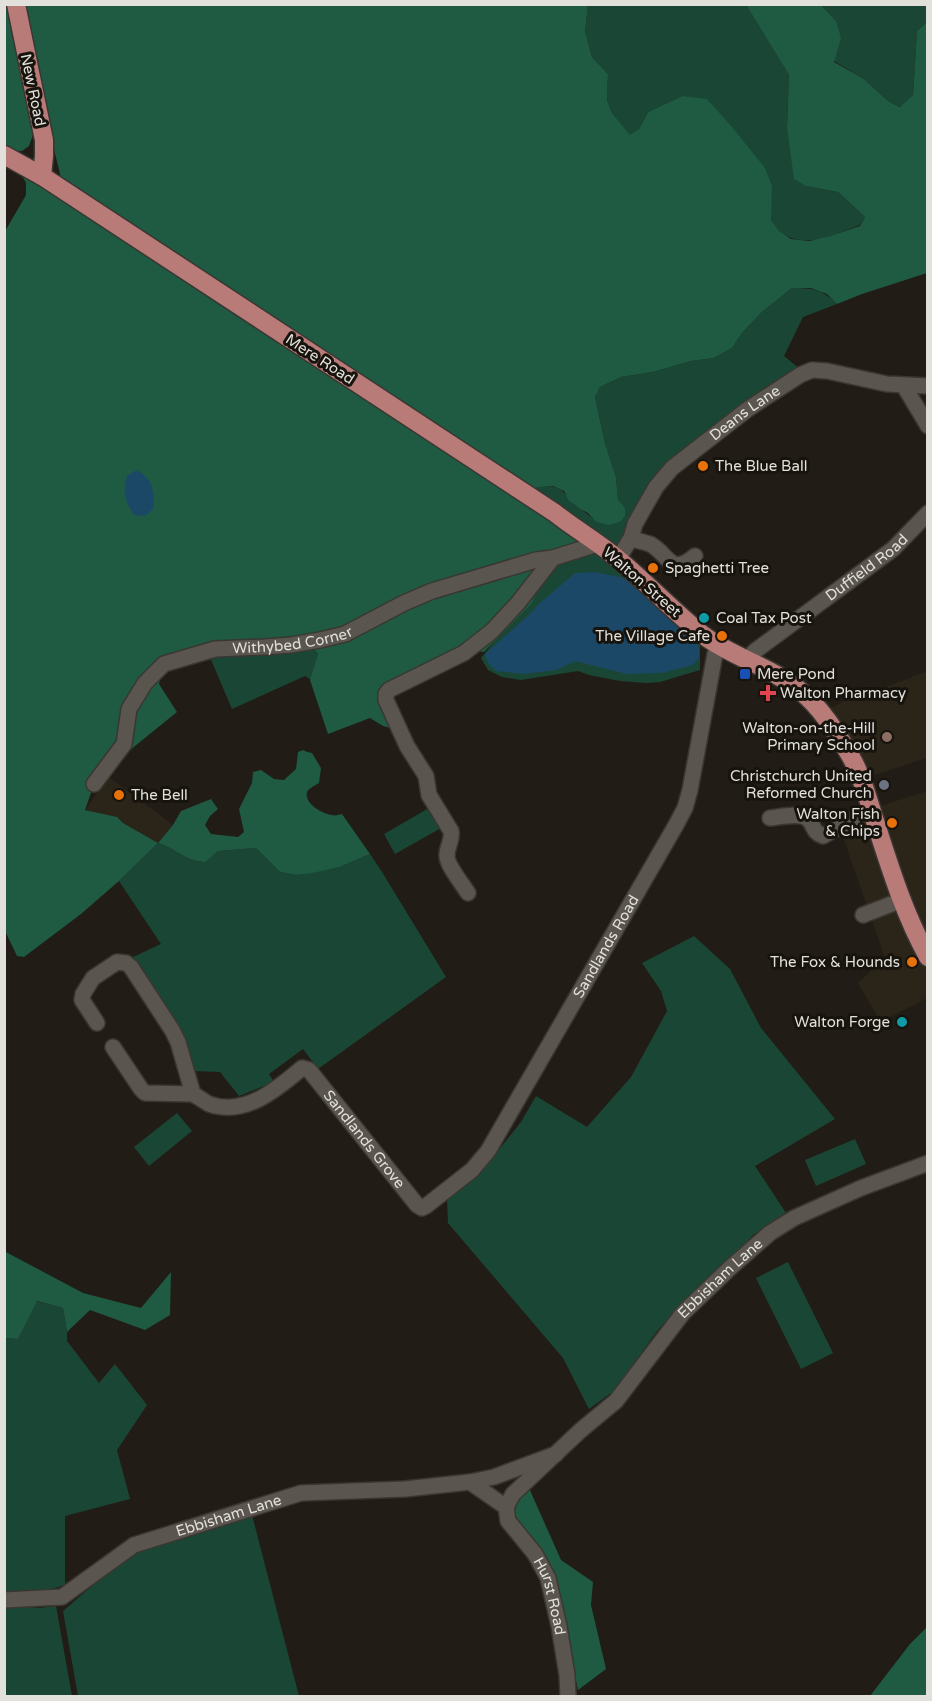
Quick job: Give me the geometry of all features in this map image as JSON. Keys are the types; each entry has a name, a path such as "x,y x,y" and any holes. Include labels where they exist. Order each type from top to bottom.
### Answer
{"main road":[{"name":"New Road","path":"16,4 44,140 42,176"},
{"name":"Mere Road","path":"4,155 42,176 555,513 597,544"},
{"name":"Walton Street","path":"597,544 618,559 675,612 719,646 782,678 798,689 824,716 860,773 902,900 927,957"}],"street":[{"name":"Deans Lane","path":"618,559 656,487 672,468 748,409 800,375 812,370 827,371 887,384 927,386"},
{"path":"904,386 927,426"},
{"name":"Duffield Road","path":"746,661 754,651 771,638 893,549 927,513"},
{"path":"631,538 649,544 666,559 677,564 683,565 695,556"},
{"name":"Withybed Corner","path":"94,784 124,744 129,709 146,683 164,664 215,649 291,645 345,634 432,591 597,544"},
{"path":"468,893 446,855 452,838 451,831 429,795 426,776 406,746 386,700 386,694 389,690 464,653 492,631 518,603 553,558"},
{"name":"Sandlands Road","path":"422,1208 472,1170 488,1151 685,808 715,654 719,646"},
{"path":"770,818 800,816 808,819 816,834 823,836 871,809"},
{"path":"863,915 902,900"},
{"path":"97,1023 82,1000 83,994 93,978 117,962 126,963 131,967 178,1042 193,1094 145,1093 112,1047"},
{"name":"Sandlands Grove","path":"193,1094 209,1104 222,1106 249,1104 265,1097 302,1068 309,1070 411,1198 422,1208"},
{"name":"Ebbisham Lane","path":"510,1500 581,1430 616,1401 682,1313 770,1233 794,1218 861,1188 927,1163"},
{"name":"Ebbisham Lane","path":"4,1600 62,1597 134,1545 301,1493 405,1489 470,1482 494,1477 556,1454"},
{"path":"494,1477 510,1500"},
{"path":"470,1482 510,1500"},
{"name":"Hurst Road","path":"510,1500 508,1521 535,1554 548,1578 559,1626 567,1674 568,1696"}],"shaded area":[{"name":"Walton-on-the-Hill Primary School","path":"927,671 927,758 868,777 827,710 848,699 868,694"},
{"path":"109,777 173,825 158,843 116,817 85,810"},
{"path":"927,791 927,998 881,1022 858,983 885,958 843,837 871,809"}],"green space":[{"path":"5,5 588,5 585,32 592,57 608,74 607,100 612,113 630,135 639,129 648,112 682,96 707,99 765,168 772,186 771,220 779,231 791,239 809,241 860,226 865,217 838,192 806,186 794,179 787,127 789,75 746,5 821,5 836,21 841,38 834,62 864,79 888,101 900,107 913,95 917,31 927,22 927,273 837,304 827,294 811,288 792,288 762,312 742,333 732,348 714,358 621,377 600,387 595,397 605,443 616,477 618,500 625,508 625,516 620,522 609,525 596,522 588,513 568,500 564,491 553,486 530,490 61,178 51,137 33,135 29,146 22,151 14,151 5,145"},
{"path":"588,5 746,5 789,75 787,127 806,186 838,192 865,217 860,225 831,236 812,240 792,238 781,233 771,219 772,186 682,96 648,112 639,129 630,136 612,113 607,100 608,74 592,57 585,33"},
{"path":"821,5 927,5 927,22 917,31 913,95 901,107 888,101 864,79 834,61 836,21"},
{"path":"21,174 35,179 582,540 555,549 532,603 484,652 462,650 392,684 394,729 383,726 370,718 328,734 310,680 318,654 308,642 164,664 159,684 177,712 135,746 94,784 85,810 117,817 123,823 158,843 81,914 24,957 17,956 5,931 4,233 26,195 26,183"},
{"path":"792,288 817,290 837,304 803,317 784,356 800,369 670,461 618,546 614,547 530,490 544,487 558,488 567,499 596,522 618,500 616,477 605,443 595,397 600,387 621,377 714,358 732,348 742,333 762,312"},
{"path":"588,553 600,554 700,644 700,670 660,682 646,683 620,681 578,671 521,680 502,677 488,670 481,658 555,566 560,562"},
{"path":"308,642 318,654 311,680 305,676 232,709 209,655"},
{"path":"303,750 312,753 321,768 319,783 307,792 308,801 324,813 342,814 370,854 340,867 296,875 280,872 256,848 218,851 205,862 186,857 158,843 181,811 211,799 218,809 205,825 211,834 238,837 244,832 239,809 252,783 253,772 261,770 274,779 284,780 296,769 298,752"},
{"path":"429,808 441,828 395,854 384,834"},
{"path":"158,843 186,857 204,862 218,851 256,848 280,872 296,875 340,867 370,854 446,977 318,1069 303,1049 269,1074 274,1082 239,1096 220,1072 192,1071 131,958 161,944 119,881"},
{"path":"694,936 730,969 761,1028 835,1119 755,1166 786,1213 753,1235 719,1271 689,1296 657,1331 615,1390 589,1409 563,1358 448,1223 447,1196 482,1171 521,1122 536,1096 587,1127 631,1077 667,1011 661,991 642,963"},
{"path":"177,1113 192,1131 149,1166 134,1147"},
{"path":"855,1139 866,1164 816,1186 805,1160"},
{"path":"4,1251 83,1293 141,1308 171,1272 170,1315 145,1330 90,1310 67,1332 63,1308 37,1301 18,1339 5,1338"},
{"path":"788,1262 833,1353 801,1369 756,1278"},
{"path":"36,1301 63,1308 67,1341 99,1383 115,1364 147,1405 117,1450 130,1499 65,1516 65,1585 42,1592 5,1592 5,1338 18,1339"},
{"path":"529,1488 561,1560 593,1582 591,1605 606,1669 578,1690 557,1591 536,1547 511,1509"},
{"path":"252,1515 299,1696 78,1696 63,1611 137,1550"},
{"path":"5,1604 39,1608 56,1606 72,1696 5,1696"},
{"path":"927,1627 927,1696 870,1696 910,1644"}],"water":[{"path":"137,470 147,478 153,491 153,509 145,516 134,515 125,496 127,476"},
{"path":"595,572 624,578 696,642 699,648 699,658 693,665 661,673 627,674 575,661 556,670 523,674 496,671 488,663 485,654 575,573"}],"place":[{"name":"The Blue Ball","path":"703,466"},
{"name":"Spaghetti Tree","path":"653,568"},
{"name":"Coal Tax Post","path":"704,618"},
{"name":"The Village Cafe","path":"722,636"},
{"name":"Mere Pond","path":"745,674"},
{"name":"Walton Pharmacy","path":"768,693"},
{"name":"Walton-on-the-Hill Primary School","path":"887,737"},
{"name":"Christchurch United Reformed Church","path":"884,785"},
{"name":"The Bell","path":"119,795"},
{"name":"Walton Fish & Chips","path":"892,823"},
{"name":"The Fox & Hounds","path":"912,962"},
{"name":"Walton Forge","path":"902,1022"}]}
